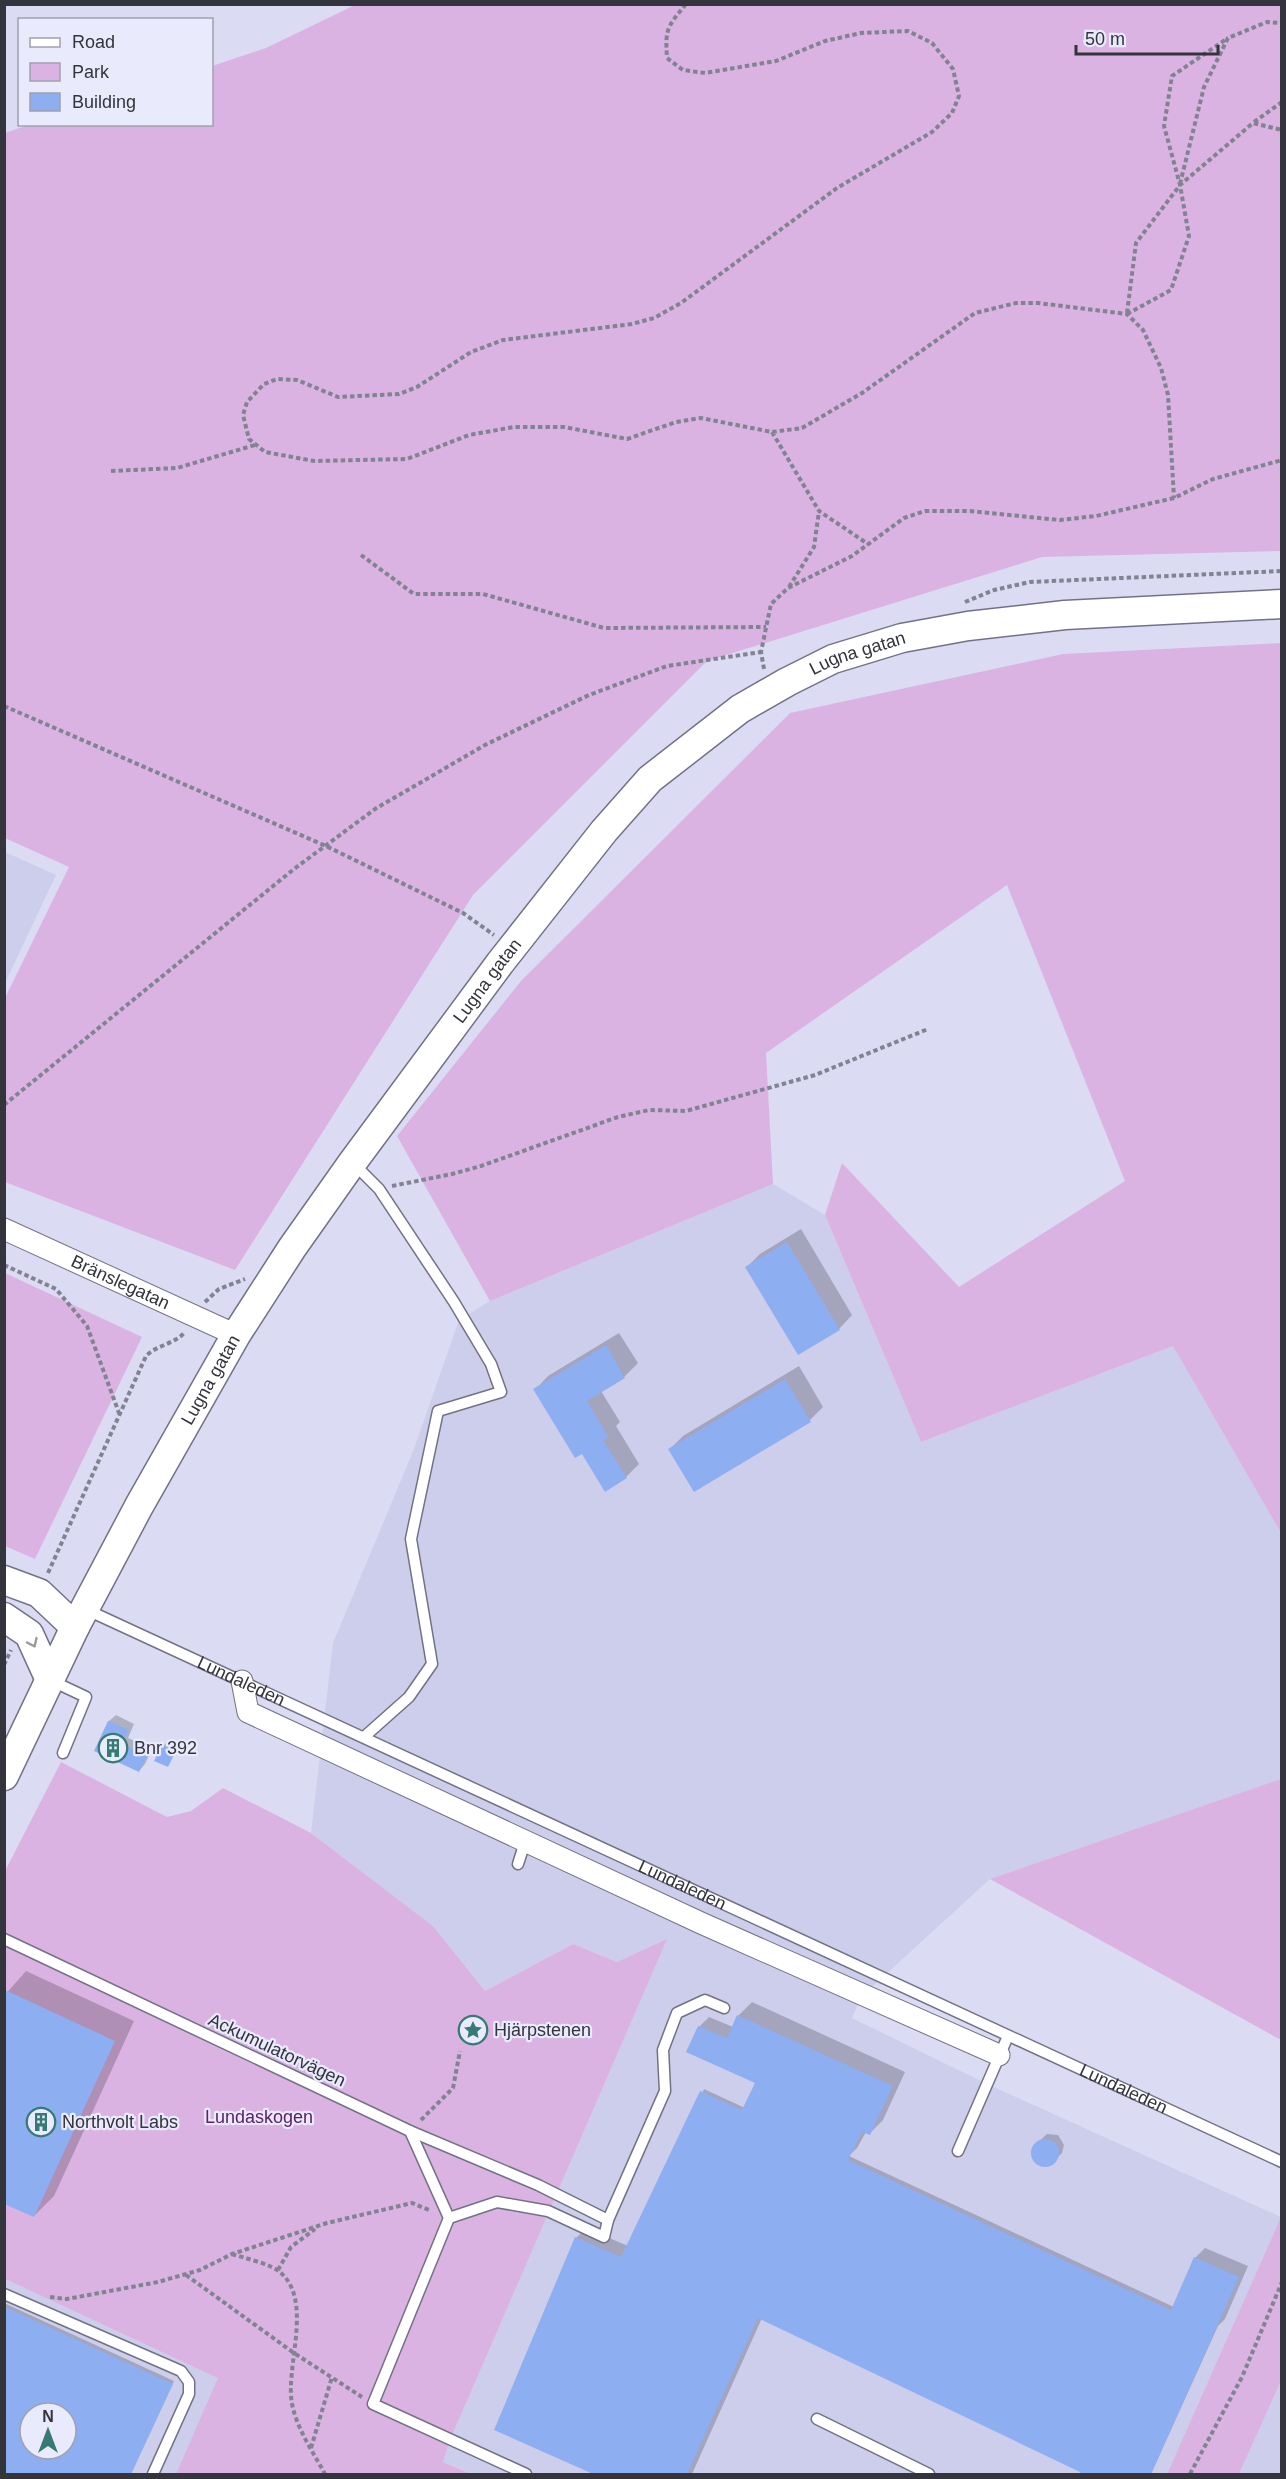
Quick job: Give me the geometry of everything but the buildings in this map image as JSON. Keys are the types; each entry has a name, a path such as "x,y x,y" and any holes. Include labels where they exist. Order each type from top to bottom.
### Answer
{"main road":[{"name":"Lugna gatan","path":"4,1776 80,1618 139,1506 236,1335 292,1248 352,1162 512,948 604,831 650,779 740,709 787,682 833,659 902,638 968,626 1065,615 1281,604"},
{"name":"Lundaleden","path":"4,1580 39,1593 80,1618"},
{"name":"Lundaleden","path":"4,1596 80,1618"},
{"path":"4,1617 29,1634 50,1680"}],"street":[{"name":"Bränslegatan","path":"4,1229 236,1335"},
{"path":"242,1681 248,1712 525,1842 999,2055"}],"lane":[{"path":"352,1162 379,1189 459,1310 491,1364 501,1392 438,1411 411,1539 432,1664 409,1697 364,1737"},
{"name":"Lundaleden","path":"80,1618 242,1681 1281,2162"},
{"path":"50,1680 91,1699 63,1753"},
{"path":"518,1864 525,1842"},
{"name":"Ackumulatorvägen","path":"4,1939 410,2132 538,2185 608,2220"},
{"path":"449,2218 497,2202 548,2211 604,2236 608,2220 665,2091 663,2050 677,2013 705,2000 724,2008"},
{"path":"958,2151 1008,2036"},
{"path":"410,2132 449,2218 373,2404 526,2475"},
{"path":"4,2294 182,2371 189,2382 189,2394 153,2475"},
{"path":"817,2419 929,2475"}],"path":[{"path":"686,4 665,34 667,58 683,70 705,73 776,61 825,41 861,33 908,31 932,43 953,69 959,96 952,113 932,132 837,188 681,303 654,318 632,324 503,340 471,352 417,387 399,394 338,397 297,380 277,379 264,384 247,402 243,415 249,439 265,452 314,461 384,460 407,459 469,435 514,427 564,427 627,439 676,422 701,418 772,432 802,428 862,393 975,313 1016,303 1038,303 1126,314 1171,290 1189,236 1180,185 1164,126 1172,76 1228,38 1267,22 1281,23"},
{"path":"1180,185 1204,87 1228,38"},
{"path":"1126,314 1136,243 1180,185 1281,102"},
{"path":"1253,123 1281,130"},
{"path":"1126,314 1143,330 1161,369 1168,396 1174,498"},
{"path":"772,432 819,511 868,544"},
{"path":"111,471 177,468 256,444"},
{"path":"788,588 852,556 904,518 924,511 969,511 1060,520 1096,516 1174,498 1213,479 1281,460"},
{"path":"775,666 764,672 761,652 771,604 788,588 814,547 819,511"},
{"path":"361,555 414,594 483,594 604,628 766,627"},
{"path":"963,603 994,590 1030,582 1281,571"},
{"path":"4,1104 294,869 375,809 485,745 589,694 667,666 761,652"},
{"path":"4,706 326,846 463,913 512,948"},
{"path":"379,1189 452,1174 491,1163 618,1117 649,1110 686,1111 815,1075 928,1029"},
{"path":"4,1265 56,1289 87,1326 119,1414"},
{"path":"44,1581 146,1356 156,1348 182,1335 214,1292 253,1273"},
{"path":"4,1654 9,1657 4,1665"},
{"path":"410,2132 453,2088 460,2051"},
{"path":"46,2297 67,2299 186,2275 200,2271 232,2254 317,2226 412,2203 449,2218"},
{"path":"278,2270 291,2247 317,2226"},
{"path":"232,2254 278,2270 293,2288 297,2315 292,2403 299,2425 325,2475"},
{"path":"186,2275 294,2353 373,2404"},
{"path":"1190,2475 1242,2376 1281,2282"},
{"path":"311,2449 332,2377"}],"shaded area":[{"path":"5,852 56,875 5,983"},
{"path":"773,1184 825,1215 921,1442 1173,1346 1281,1533 1281,1779 990,1879 861,1997 852,2018 987,2084 1281,2217 1167,2474 471,2474 443,2462 450,2440 666,1940 617,1962 573,1944 485,1991 433,1926 311,1833 333,1643 414,1449 459,1320 490,1301"},
{"path":"5,2279 219,2378 176,2474 5,2474"},
{"path":"1281,2381 1281,2474 1239,2474"}],"green space":[{"path":"355,5 1281,5 1281,551 1042,557 707,661 473,895 235,1270 5,1182 5,998 69,867 5,838 5,133 25,126 213,126 213,66 266,48"},
{"path":"1281,643 1281,1533 1173,1346 921,1442 825,1215 842,1163 959,1287 1125,1181 1007,885 766,1053 773,1184 490,1301 397,1136 521,981 790,713 1063,654"},
{"path":"5,1273 142,1337 35,1559 5,1546"},
{"name":"Lundaskogen","path":"61,1762 167,1817 191,1811 223,1788 311,1833 433,1926 485,1991 573,1944 617,1962 667,1939 450,2440 443,2462 471,2474 176,2474 218,2378 5,2279 4,1873"},
{"path":"1281,1779 1281,2040 990,1879"},
{"path":"1281,2217 1281,2381 1239,2474 1167,2474"}],"place":[{"name":"Bnr 392","path":"113,1748"},
{"name":"Hjärpstenen","path":"473,2030"},
{"name":"Northvolt Labs","path":"41,2122"}]}
